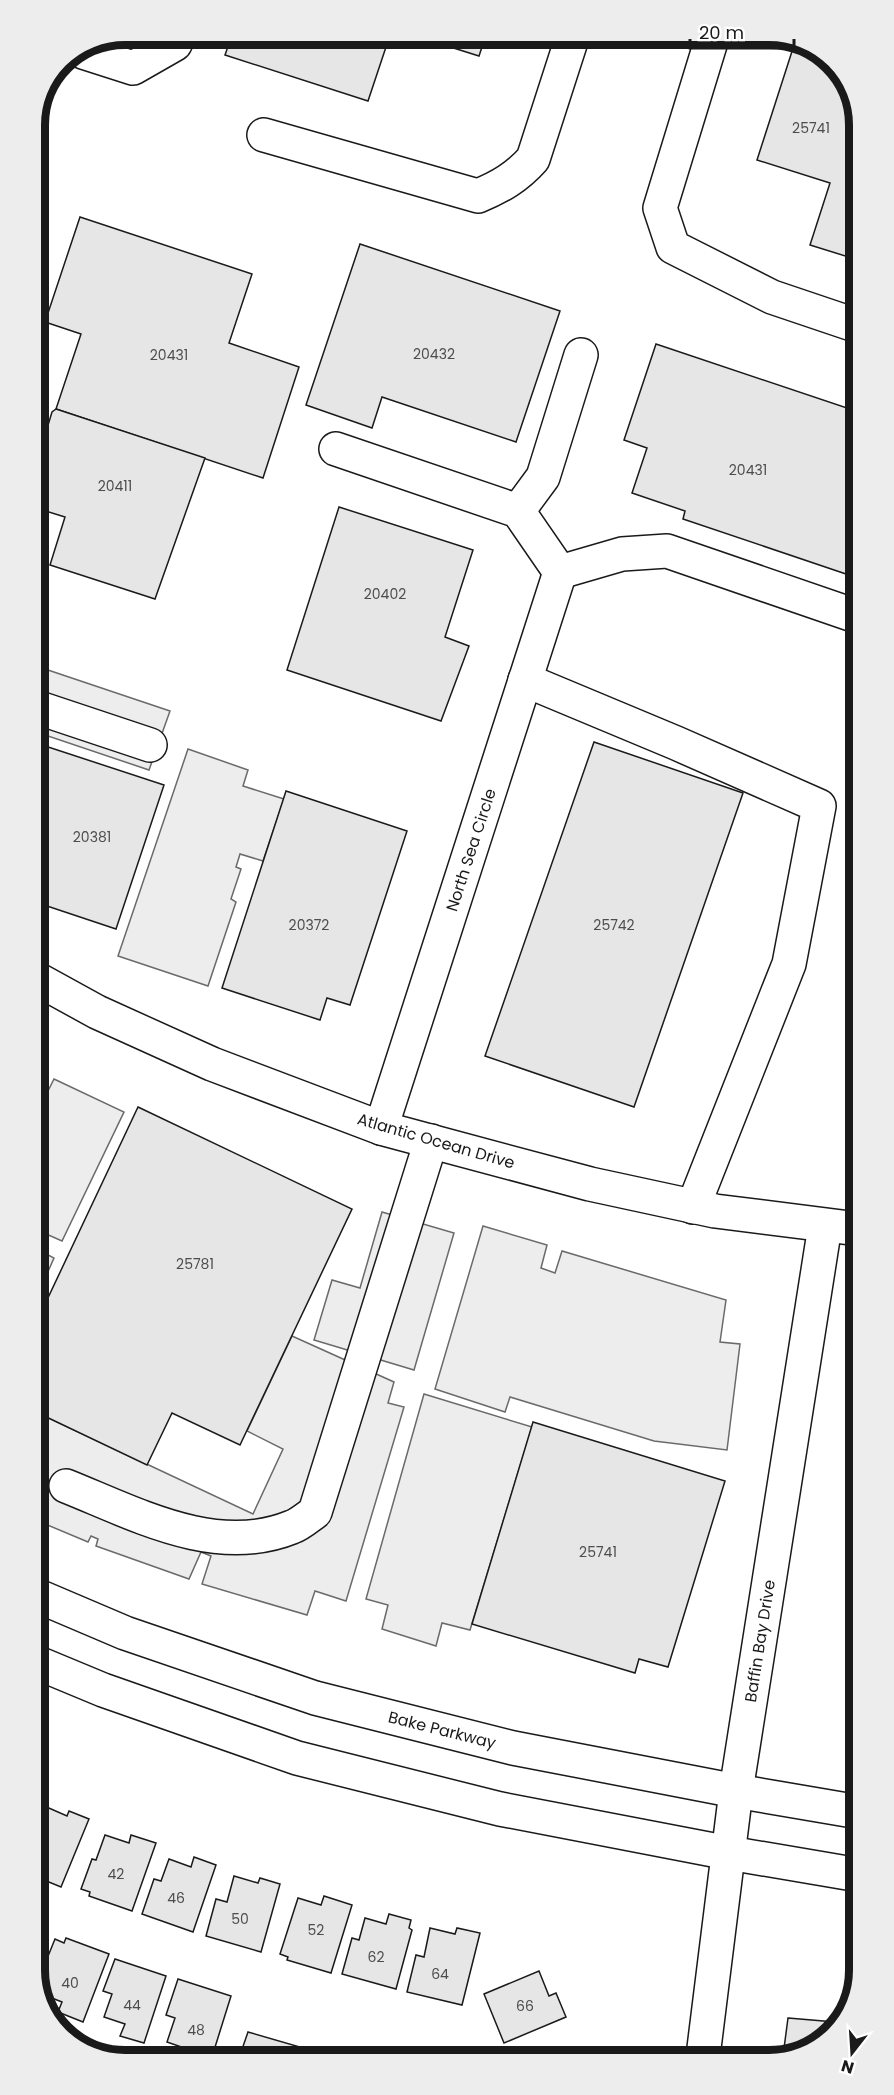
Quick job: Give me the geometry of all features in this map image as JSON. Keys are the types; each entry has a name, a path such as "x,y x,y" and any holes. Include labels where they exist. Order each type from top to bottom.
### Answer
{"street":[{"path":"89,54 134,68 173,45"},
{"path":"264,135 478,196 499,187 519,174 533,159 570,45"},
{"path":"710,45 660,208 673,247 772,297 849,323"},
{"path":"518,511 543,477 581,355"},
{"path":"336,449 518,511 560,572 622,554 667,551 849,614"},
{"name":"North Sea Circle","path":"381,1128 560,572"},
{"path":"525,680 819,806 789,964 693,1207"},
{"path":"45,710 150,746"},
{"name":"Atlantic Ocean Drive","path":"45,983 97,1012 212,1064 381,1128 590,1184 693,1207 849,1228"},
{"path":"66,1486 164,1525 224,1538 263,1535 294,1527 315,1512 431,1141"},
{"name":"Baffin Bay Drive","path":"704,2050 736,1791 825,1226"},
{"name":"Bake Parkway","path":"45,1599 125,1633 315,1698 513,1748 849,1810"},
{"path":"45,1666 103,1690 297,1758 500,1809 849,1873"}],"shaded area":[{"path":"45,669 170,711 149,770 45,735"},
{"path":"188,749 248,770 243,786 284,799 263,861 240,854 236,867 241,869 231,899 236,902 208,986 118,956"},
{"path":"54,1079 124,1112 62,1241 45,1234 45,1097"},
{"path":"382,1212 454,1233 414,1370 314,1340 332,1280 360,1288"},
{"path":"483,1226 547,1245 541,1268 555,1273 562,1251 726,1300 720,1342 740,1344 727,1450 654,1441 510,1397 505,1412 435,1389"},
{"path":"45,1253 54,1258 45,1278"},
{"path":"292,1336 394,1382 388,1403 404,1407 346,1601 315,1591 307,1615 202,1584 211,1556 201,1552 189,1579 96,1546 98,1539 91,1536 88,1542 45,1524 45,1416 253,1514 283,1449 247,1431"},
{"path":"424,1394 532,1427 470,1630 442,1623 436,1646 382,1629 388,1605 366,1599"}],"building":[{"path":"228,45 387,45 368,101 225,55"},
{"path":"444,45 483,45 479,56"},
{"path":"793,49 799,51 818,62 829,72 845,100 849,125 849,257 810,245 830,183 757,160"},
{"path":"80,217 252,274 229,343 299,367 263,478 56,409 81,334 45,322"},
{"path":"360,244 560,311 516,442 382,397 372,428 306,405"},
{"path":"656,344 849,409 849,565 846,574 683,519 685,511 632,493 647,448 624,440"},
{"path":"56,409 205,458 155,599 50,565 65,517 45,511 45,435 52,412"},
{"path":"339,507 473,550 445,637 469,646 441,721 287,670"},
{"path":"594,742 743,793 634,1107 485,1056"},
{"path":"45,746 164,785 116,929 45,905"},
{"path":"286,791 407,831 350,1005 327,998 320,1020 222,988"},
{"path":"138,1107 352,1209 240,1445 172,1413 147,1465 45,1416 45,1304"},
{"path":"533,1422 725,1481 668,1667 639,1659 635,1673 472,1624"},
{"path":"45,1806 67,1816 69,1811 89,1819 61,1887 45,1880"},
{"path":"105,1835 129,1843 131,1835 156,1843 132,1911 89,1896 90,1892 81,1889 92,1859 96,1860"},
{"path":"194,1857 216,1865 193,1932 142,1914 154,1879 161,1881 169,1859 191,1867"},
{"path":"234,1876 258,1883 260,1878 280,1884 261,1952 206,1936 216,1899 227,1902"},
{"path":"324,1896 352,1905 331,1973 287,1960 288,1957 280,1954 298,1898 321,1905"},
{"path":"389,1914 411,1920 409,1928 412,1930 396,1989 342,1974 352,1938 359,1940 365,1918 386,1924"},
{"path":"430,1928 455,1934 457,1928 480,1933 462,2005 407,1992 416,1955 424,1957"},
{"path":"66,1938 109,1954 83,2022 58,2012 62,2002 49,1995 45,1964 55,1939 64,1943"},
{"path":"115,1959 166,1976 144,2043 120,2036 125,2024 104,2017 112,1994 103,1991"},
{"path":"539,1971 549,1996 556,1993 566,2017 504,2043 484,1994"},
{"path":"178,1979 231,1996 214,2050 190,2050 167,2042 175,2018 166,2015"},
{"path":"788,2018 830,2022 822,2023 822,2030 794,2046 784,2048"},
{"path":"248,2032 310,2050 242,2050"}]}
